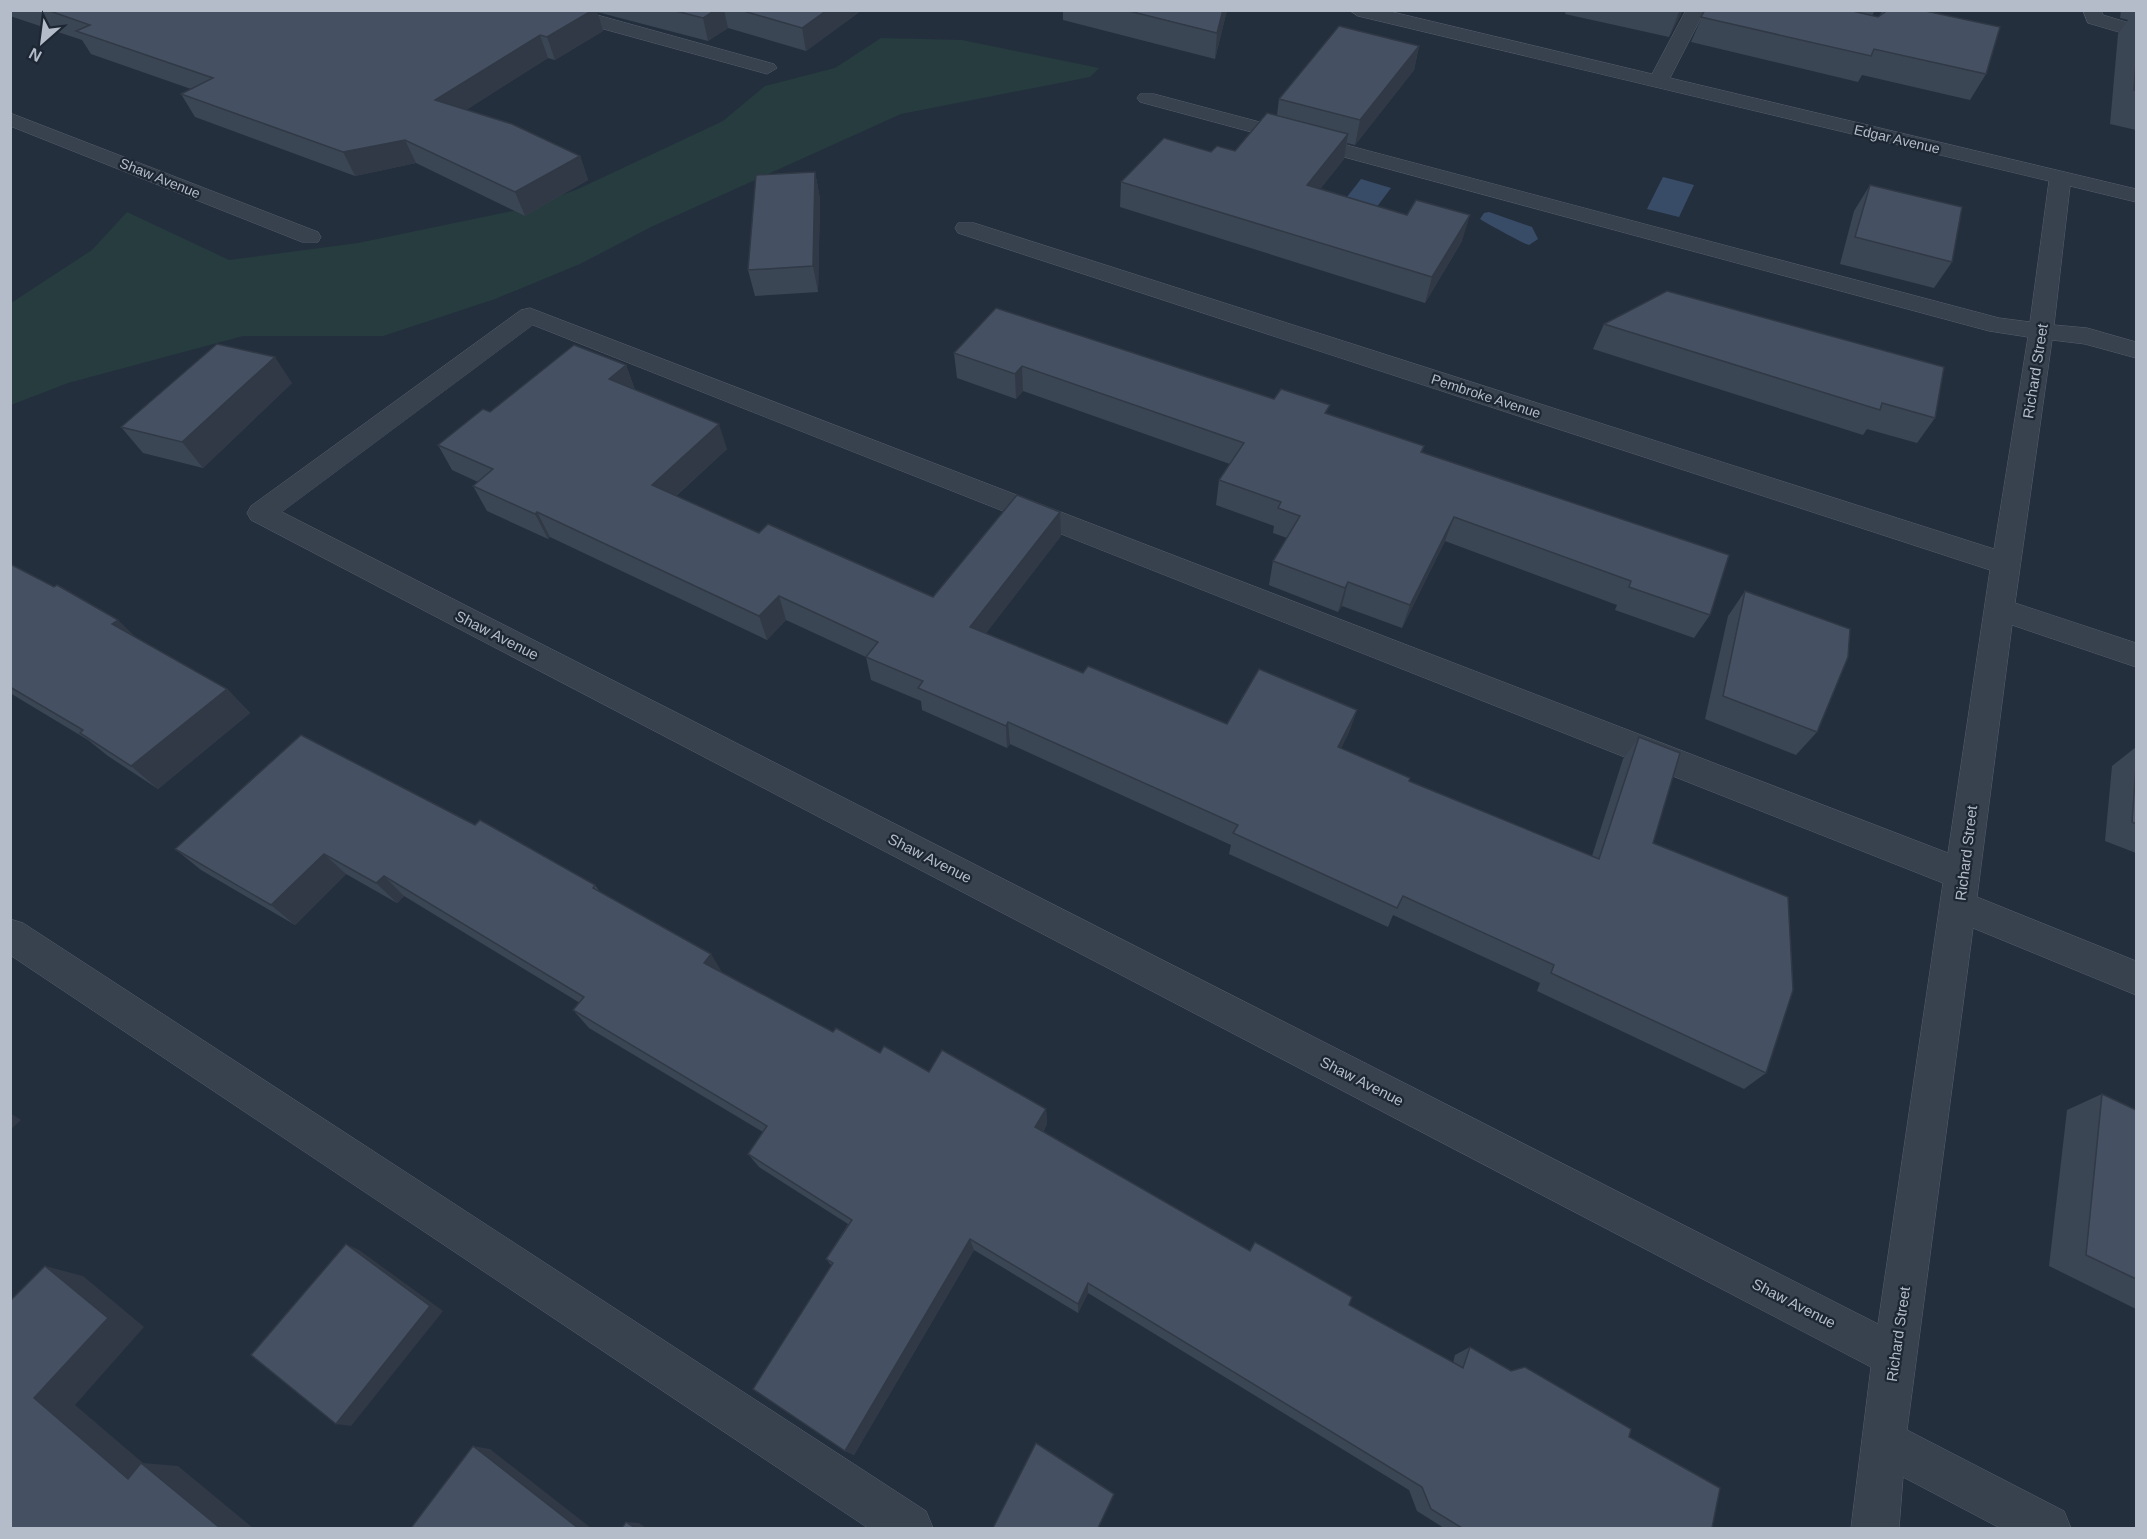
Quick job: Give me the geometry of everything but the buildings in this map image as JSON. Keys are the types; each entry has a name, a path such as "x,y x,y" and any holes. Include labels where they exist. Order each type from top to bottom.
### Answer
{"street":[{"path":"556,10 767,68"},
{"name":"Edgar Avenue","path":"1358,10 2136,195"},
{"path":"1658,82 1696,10"},
{"path":"2092,10 2095,19 2136,31"},
{"path":"1147,98 1998,326 2041,333 2087,336 2136,350"},
{"name":"Shaw Avenue","path":"10,119 310,237"},
{"name":"Richard Street","path":"1875,1528 1883,1442 1999,609 2041,333 2060,177"},
{"name":"Pembroke Avenue","path":"966,228 2006,564"},
{"name":"Shaw Avenue","path":"1895,1356 261,513 530,315 1961,891"},
{"path":"1999,609 2136,655"},
{"path":"1961,891 2136,978"},
{"path":"10,935 909,1528"},
{"path":"1883,1442 2047,1528"}],"green space":[{"path":"881,38 962,40 1099,68 1090,77 901,114 651,227 580,264 495,299 383,336 243,336 68,383 11,405 11,303 92,250 127,212 229,260 358,243 527,208 578,189 723,121 765,86 835,68"}],"water":[{"path":"1663,177 1694,185 1679,217 1647,209"},
{"path":"1361,179 1391,188 1367,220 1336,211"},
{"path":"1489,212 1532,227 1538,239 1529,245 1480,219 1484,213"}]}
